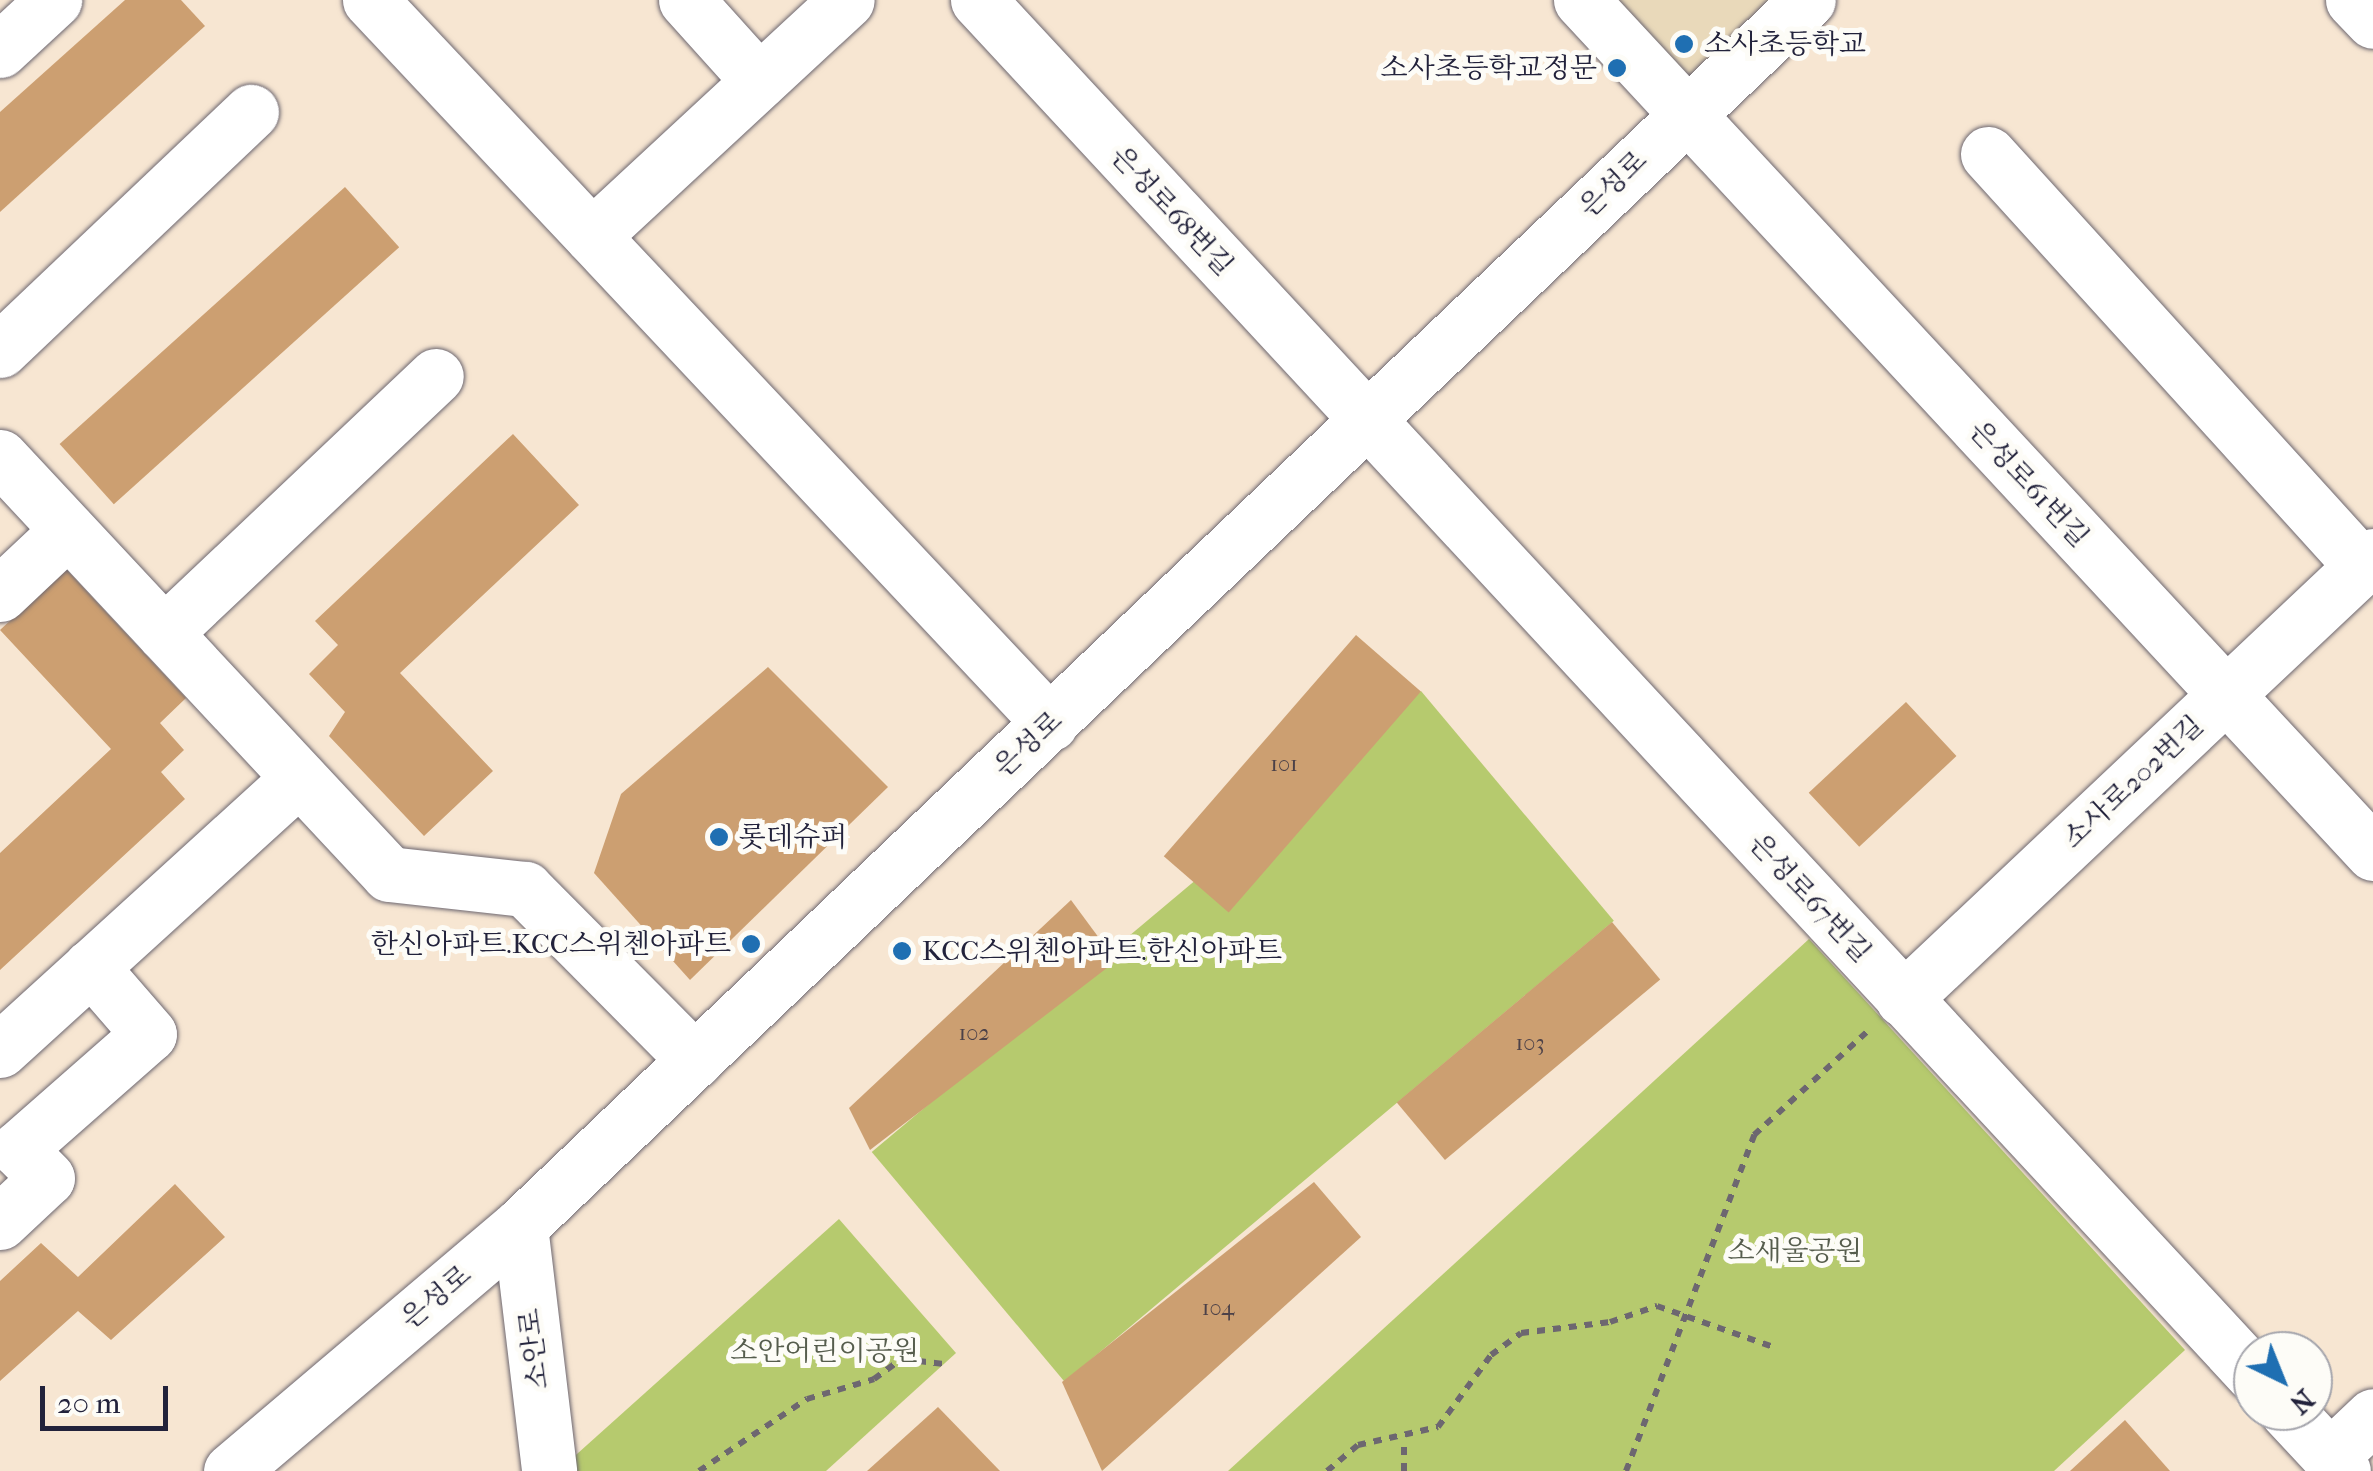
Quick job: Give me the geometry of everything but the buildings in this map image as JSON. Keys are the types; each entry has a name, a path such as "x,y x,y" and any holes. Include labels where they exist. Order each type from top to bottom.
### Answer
{"street":[{"path":"0,50 54,0"},
{"path":"370,0 1050,723"},
{"path":"686,0 759,82"},
{"path":"592,236 847,0"},
{"name":"은성로68번길","path":"978,0 1367,422"},
{"name":"은성로61번길","path":"1580,0 2373,853"},
{"name":"은성로","path":"232,1471 520,1226 1808,0"},
{"path":"2354,0 2373,21"},
{"path":"0,350 250,112"},
{"name":"소사로202번길","path":"1903,998 2368,561 1988,154"},
{"path":"164,633 436,376"},
{"name":"은성로67번길","path":"1367,422 2233,1353"},
{"path":"0,457 389,874 525,890 695,1060"},
{"path":"0,594 68,530"},
{"path":"0,1050 299,778"},
{"path":"0,1222 47,1178 18,1149 149,1034 92,967"},
{"name":"소안로","path":"520,1226 549,1471"},
{"path":"2305,1431 2336,1464 2373,1416"}],"path":[{"path":"1626,1471 1754,1134 1903,998"},
{"path":"1326,1471 1358,1445 1404,1439 1438,1427 1491,1355 1521,1332 1610,1322 1656,1306 1776,1348"},
{"path":"699,1471 807,1399 874,1379 902,1359 944,1364"},
{"path":"1404,1439 1404,1471"}],"shaded area":[{"name":"소사초등학교","path":"1601,0 1773,0 1682,87"}],"green space":[{"path":"1421,691 1614,921 1065,1382 872,1152"},
{"name":"소새울공원","path":"1809,939 2185,1350 2054,1471 1228,1471"},
{"name":"소안어린이공원","path":"839,1219 956,1353 826,1471 558,1471"}],"place":[{"name":"소사초등학교","path":"1684,44"},
{"name":"소사초등학교정문","path":"1617,68"},
{"name":"롯데슈퍼","path":"719,837"},
{"name":"한신아파트.KCC스위첸아파트","path":"751,944"},
{"name":"KCC스위첸아파트.한신아파트","path":"902,951"}]}
